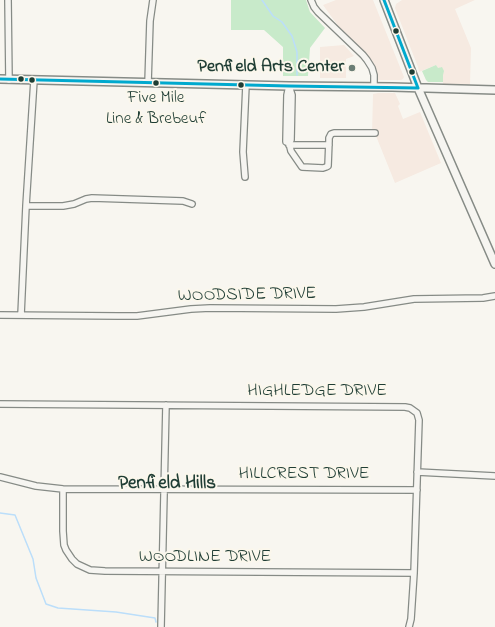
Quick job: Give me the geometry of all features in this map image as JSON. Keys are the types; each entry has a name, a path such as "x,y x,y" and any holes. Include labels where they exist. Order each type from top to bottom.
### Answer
{"main road":[{"path":"384,0 418,88 495,264"},
{"path":"0,79 495,90"}],"street":[{"path":"8,0 9,80"},
{"path":"148,83 150,21 153,0"},
{"path":"311,0 318,12 367,60 373,72 374,87"},
{"path":"21,315 34,80"},
{"path":"245,177 243,152 246,85"},
{"path":"289,86 286,95 286,142 289,144 291,151 303,168 326,168 328,166 329,138 331,134 376,133"},
{"path":"289,144 329,145"},
{"path":"26,206 63,206 92,198 183,201 192,204"},
{"name":"WOODSIDE DRIVE","path":"0,315 118,316 210,308 336,309 364,307 414,299 483,298 495,296"},
{"name":"HIGHLEDGE DRIVE","path":"0,404 410,408 417,413 419,420 414,573 411,619 409,627"},
{"path":"161,627 166,405"},
{"path":"417,472 495,476"},
{"name":"HILLCREST DRIVE","path":"0,477 36,486 63,488 417,490"},
{"name":"WOODLINE DRIVE","path":"63,488 64,545 69,555 77,564 90,570 414,573"}],"shaded area":[{"path":"336,0 373,0 404,77 403,79 377,80 374,65 347,38 323,5"},
{"path":"402,0 475,0 455,9 471,48 470,85 443,84 443,73 441,67 438,69 436,65 419,72 395,8 396,4"},
{"path":"344,45 354,56 346,59 346,78 320,78 320,47"},
{"path":"395,93 400,104 398,106 403,119 420,112 441,163 395,183 376,136 372,135 373,94"}],"green space":[{"path":"231,0 306,0 310,12 325,28 310,48 308,76 283,76 283,47 264,30 231,30"},
{"path":"436,65 438,68 442,67 444,71 443,82 428,82 422,71"}],"waterway":[{"path":"262,0 273,16 282,22 292,36 297,52 297,75"},
{"path":"0,513 15,515 33,559 36,578 46,604 58,608 116,612 155,618 156,622"}],"transit line":[{"path":"384,0 418,88"},
{"path":"0,79 418,88"}],"place":[{"name":"Penfield Arts Center","path":"352,68"},
{"name":"Five Mile Line & Brebeuf","path":"156,83"}],"district":[{"name":"Penfield Hills","path":"167,485"}]}
